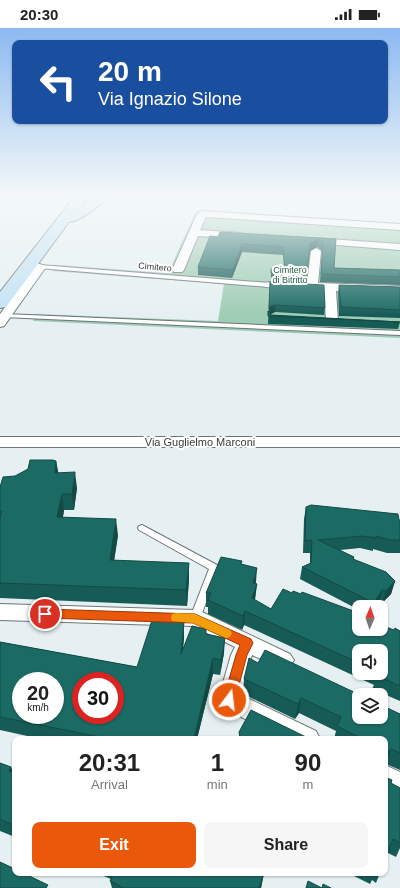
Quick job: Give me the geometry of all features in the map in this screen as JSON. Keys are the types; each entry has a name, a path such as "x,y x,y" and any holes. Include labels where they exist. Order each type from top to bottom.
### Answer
{"main road":[{"path":"2,314 34,266 51,236"}],"street":[{"path":"178,270 192,236"},
{"path":"237,236 249,237"},
{"path":"304,241 400,247"},
{"path":"312,286 316,251"},
{"path":"269,285 400,290"},
{"path":"330,287 332,321"},
{"path":"275,318 400,324"},
{"name":"Via Guglielmo Marconi","path":"0,442 400,442"},
{"path":"0,612 195,618 303,669"},
{"path":"247,643 229,700 302,736"},
{"path":"388,778 400,784"}],"lane":[{"name":"Cimitero","path":"34,266 269,285"},
{"path":"2,314 400,333"},
{"path":"142,528 214,568 195,618"}],"green space":[{"name":"Cimitero di Bitritto","path":"185,236 400,236 400,338 33,321 34,314 218,321 224,284 52,271 55,265 168,273"}],"building":[{"path":"210,236 288,236 336,239 334,268 400,270 400,277 321,274 323,243 318,239 310,243 307,274 271,273 271,269 285,268 283,247 242,244 233,270 198,267"},
{"path":"270,282 324,285 325,308 276,305 271,306 269,309"},
{"path":"339,285 400,287 400,310 341,307"},
{"path":"268,311 271,315 400,322 268,316"},
{"path":"30,460 56,461 55,473 75,472 72,494 62,494 57,517 116,519 110,560 189,563 186,590 0,583 0,518 2,511 0,511 0,487 3,477 15,476 28,469"},
{"path":"311,505 398,514 400,520 400,540 390,540 376,536 376,538 363,536 318,540 354,557 353,559 386,572 395,581 386,591 382,590 376,600 368,600 302,567 311,563 312,540 305,541 306,507"},
{"path":"221,557 242,561 241,564 257,568 253,583 257,584 252,598 271,609 283,589 292,593 293,591 301,594 302,592 352,610 352,636 388,636 388,628 394,630 395,628 400,631 400,686 387,680 388,644 352,644 352,660 245,611 243,616 208,600 211,593 206,593"},
{"path":"153,617 184,622 181,654 192,626 206,629 206,634 225,638 221,660 213,658 195,736 95,736 35,724 64,724 64,672 12,672 12,719 0,717 0,642 137,667"},
{"path":"265,650 352,691 352,724 388,724 388,708 400,714 400,753 391,749 388,751 388,736 357,736 337,726 341,717 301,698 298,704 244,679 249,658 258,663"},
{"path":"251,710 304,736 240,736 239,732"},
{"path":"0,763 11,767 9,771 12,772 12,825 0,819"},
{"path":"388,778 392,780 391,783 400,788 400,843 393,839 388,852"},
{"path":"0,862 12,868 12,876 29,876 48,885 46,888 0,888"},
{"path":"112,876 263,876 259,888 124,888 110,881"},
{"path":"308,881 322,888 306,888"},
{"path":"323,884 331,888 322,888"}],"slow traffic":[{"path":"176,618 195,618 226,633"}],"route":[{"path":"45,614 195,618 247,643 229,700"}]}
